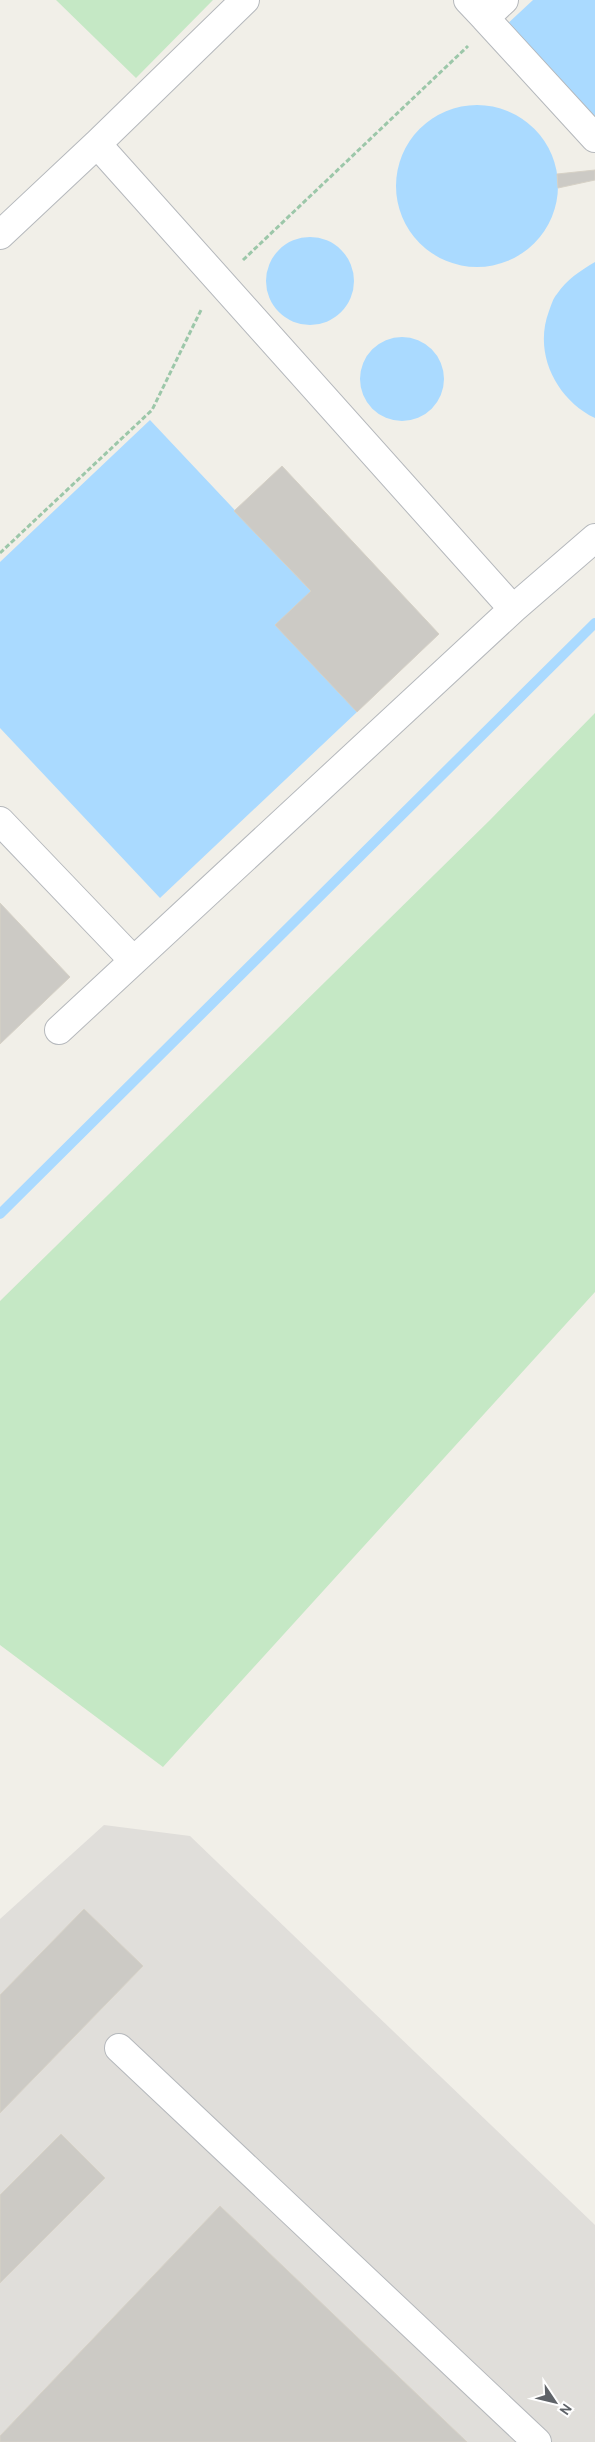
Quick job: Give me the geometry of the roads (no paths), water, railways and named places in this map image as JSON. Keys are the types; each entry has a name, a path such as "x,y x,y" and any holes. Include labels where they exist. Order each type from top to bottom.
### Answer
{"lane":[{"path":"0,235 245,0"},
{"path":"485,6 595,138"},
{"path":"97,144 513,609"},
{"path":"60,1030 133,960 513,609 595,538"},
{"path":"0,821 133,960"},
{"path":"119,2048 537,2442"}],"water":[{"path":"533,0 595,0 595,120 506,25"},
{"path":"477,105 493,107 508,112 522,119 534,129 544,141 551,155 556,170 558,186 556,202 551,217 544,231 534,243 522,253 508,260 493,265 477,267 461,265 446,260 432,253 420,243 410,231 403,217 398,202 396,186 398,170 403,155 410,141 420,129 432,119 446,112 461,107"},
{"path":"310,237 327,241 341,250 350,264 354,281 350,298 341,312 327,321 310,325 293,321 279,312 270,298 266,281 270,264 279,250 293,241"},
{"path":"595,262 595,418 581,410 559,387 551,373 544,343 545,327 554,298 569,280"},
{"path":"402,337 418,340 432,349 441,363 444,379 441,395 432,409 418,418 402,421 386,418 372,409 363,395 360,379 363,363 372,349 386,340"},
{"path":"150,420 311,591 357,712 160,898 0,728 0,562"}],"waterway":[{"path":"0,1214 595,623"}]}
